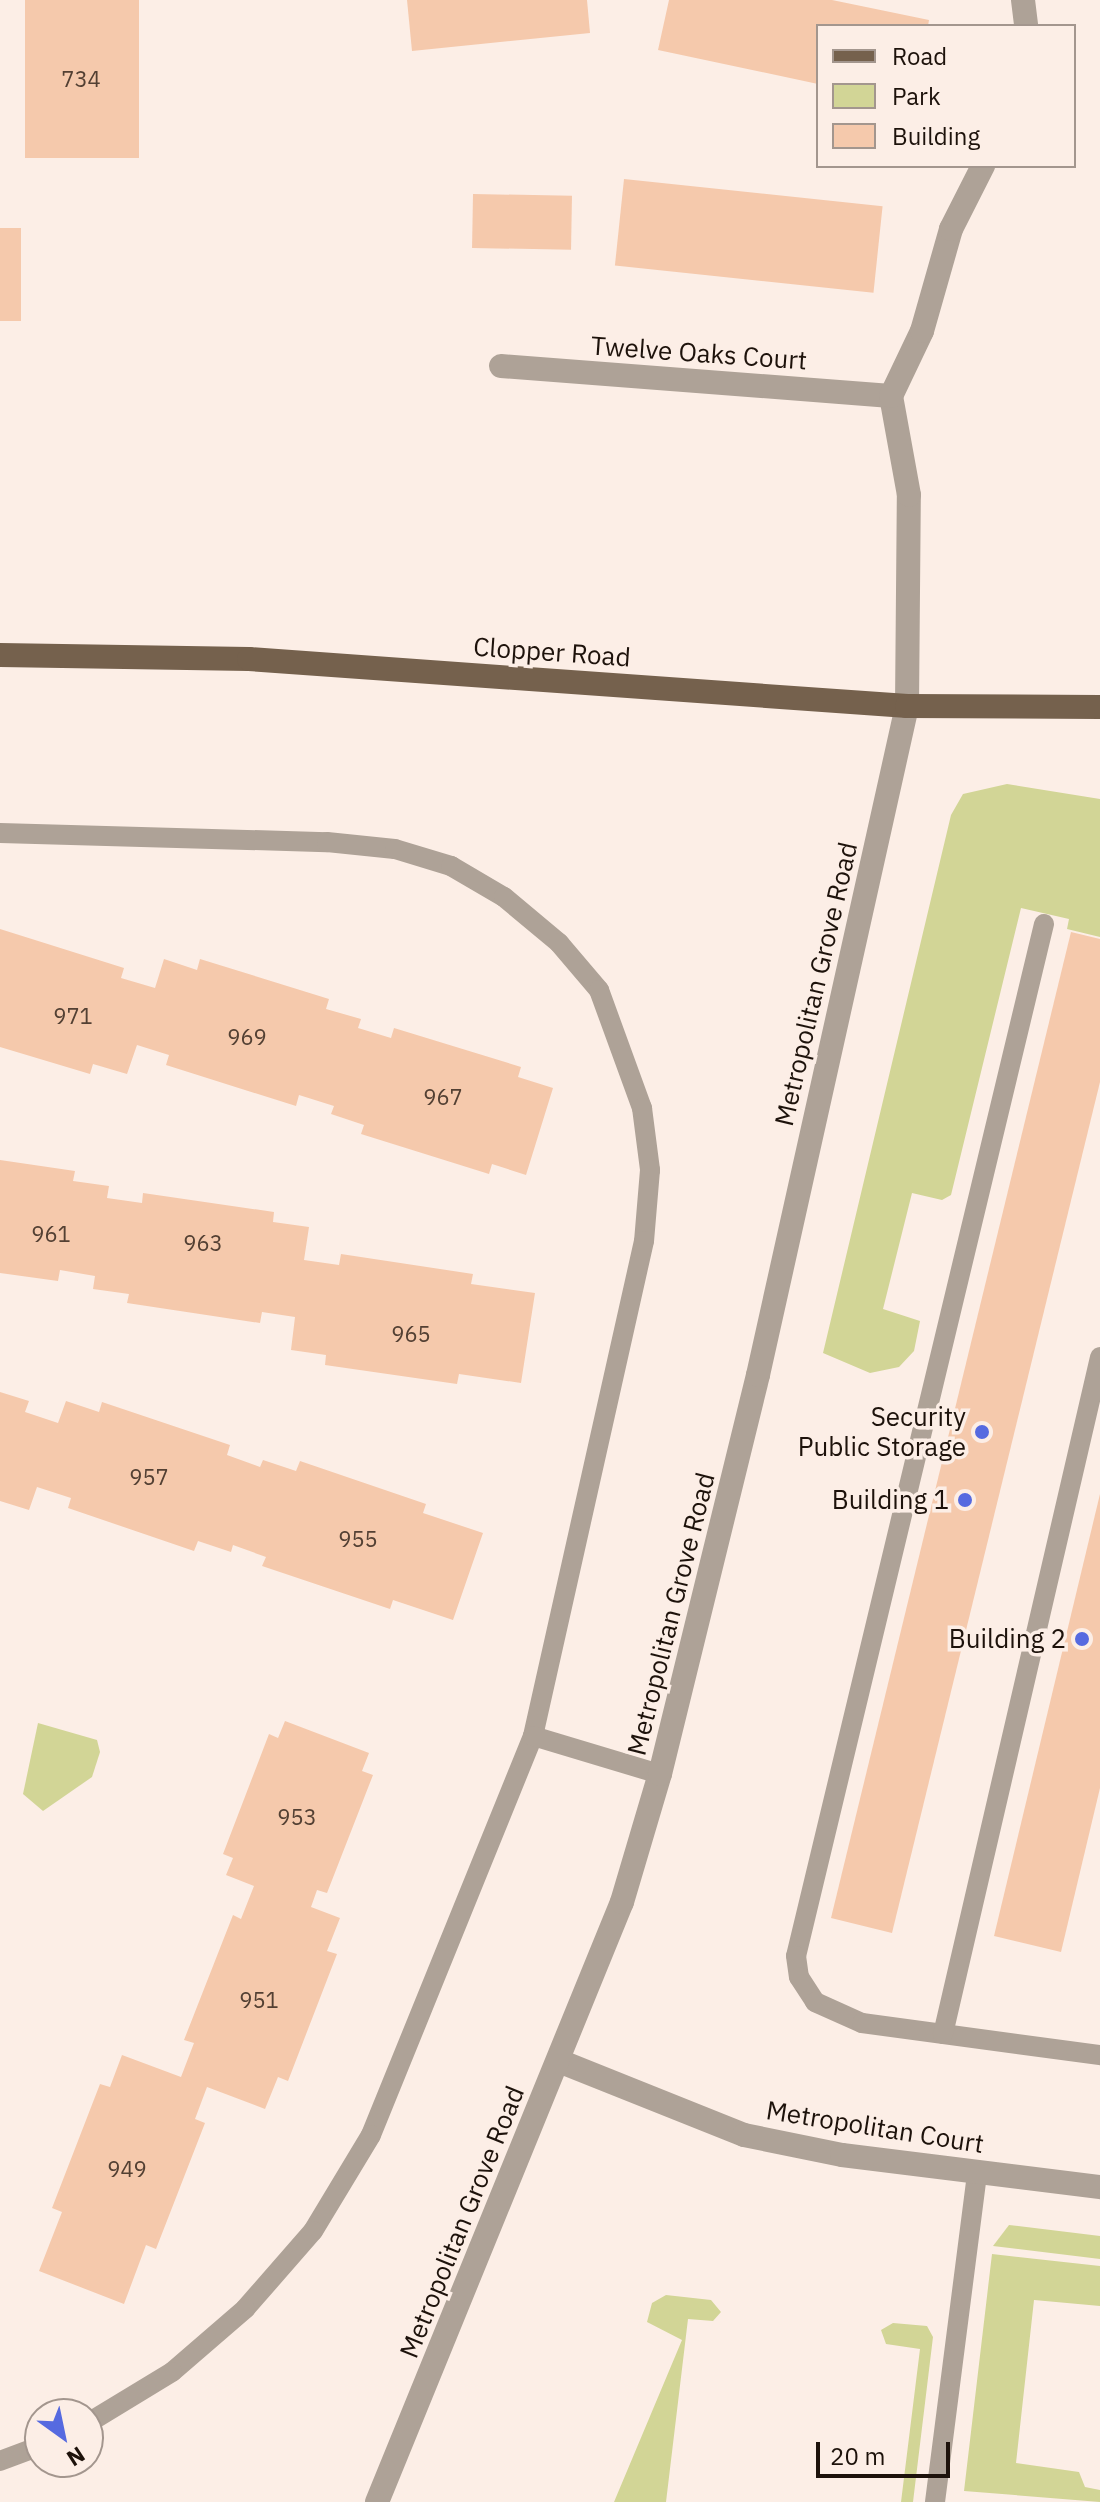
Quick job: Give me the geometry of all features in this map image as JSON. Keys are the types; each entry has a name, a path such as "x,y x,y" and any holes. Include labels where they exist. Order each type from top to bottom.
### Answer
{"main road":[{"name":"Clopper Road","path":"0,655 249,659 907,706 1100,707"}],"street":[{"path":"1023,0 1026,24"},
{"path":"891,396 922,331 951,229 982,168"},
{"name":"Twelve Oaks Court","path":"501,366 891,396"},
{"name":"Metropolitan Grove Road","path":"377,2502 622,1902 660,1774 755,1389 907,706 909,495 891,396"},
{"name":"Metropolitan Court","path":"559,2061 744,2135 842,2155 1100,2187"}],"lane":[{"path":"0,833 327,842 395,849 451,866 504,897 559,943 599,990 642,1108 650,1170 644,1241 533,1736 371,2135 313,2231 245,2309 172,2372 104,2413"},
{"path":"1044,924 796,1956 799,1977 815,2002 837,2014 943,2034 1099,2049"},
{"path":"943,2034 1100,1357"},
{"path":"533,1736 660,1774"},
{"path":"935,2502 977,2172"},
{"path":"0,2461 24,2452"}],"green space":[{"path":"1007,784 1100,799 1100,937 1067,929 1069,919 1021,908 951,1195 942,1200 912,1193 883,1309 920,1321 914,1351 899,1367 870,1373 823,1353 951,815 963,794"},
{"path":"38,1723 97,1740 100,1752 92,1777 43,1811 23,1794"},
{"path":"1009,2225 1100,2236 1100,2259 993,2246"},
{"path":"992,2254 1100,2266 1100,2306 1034,2300 1016,2463 1079,2472 1085,2487 1100,2490 1100,2502 964,2491"},
{"path":"666,2295 711,2300 721,2312 713,2321 688,2319 666,2502 614,2502 682,2340 647,2322 652,2303"},
{"path":"893,2323 927,2326 933,2337 913,2502 901,2502 920,2349 886,2344 881,2330"}],"building":[{"path":"25,0 139,0 139,158 25,158"},
{"path":"407,0 587,0 590,33 412,51"},
{"path":"669,0 832,0 929,20 928,24 816,24 816,84 658,50"},
{"path":"624,179 883,206 873,293 615,266"},
{"path":"473,194 572,196 571,250 472,248"},
{"path":"0,228 21,228 21,321 0,321"},
{"path":"0,929 124,968 121,978 155,988 164,959 197,970 200,959 329,999 326,1009 361,1019 358,1028 391,1038 394,1028 521,1067 518,1077 553,1088 526,1175 492,1164 489,1174 361,1134 364,1125 331,1114 334,1106 299,1095 296,1106 166,1065 169,1055 137,1045 127,1074 93,1064 90,1074 0,1047"},
{"name":"Building 1","path":"1071,932 1100,939 1100,1082 892,1933 831,1918"},
{"path":"0,1160 75,1171 73,1181 109,1186 107,1198 142,1203 143,1193 274,1212 273,1222 309,1227 304,1260 339,1265 341,1254 473,1274 471,1284 535,1293 521,1383 459,1374 457,1384 325,1365 326,1355 291,1350 295,1317 262,1312 260,1323 127,1303 129,1294 93,1289 95,1276 60,1270 58,1281 0,1273"},
{"path":"0,1392 29,1401 25,1412 58,1423 66,1401 99,1412 102,1402 230,1445 227,1455 260,1467 263,1460 296,1471 300,1461 426,1504 423,1513 483,1533 453,1620 393,1600 390,1609 262,1566 266,1557 233,1545 231,1552 198,1541 194,1551 68,1508 71,1498 37,1487 29,1510 0,1501"},
{"name":"Building 2","path":"1100,1494 1100,1788 1061,1952 994,1936"},
{"path":"285,1721 369,1753 362,1771 373,1775 327,1893 317,1890 311,1907 340,1918 327,1951 337,1954 288,2081 278,2077 265,2109 207,2087 195,2119 205,2123 156,2249 146,2245 124,2304 39,2271 62,2212 52,2208 100,2084 110,2087 122,2055 181,2077 194,2043 184,2040 233,1915 241,1919 254,1886 226,1875 233,1858 223,1854 269,1734 278,1738"}],"place":[{"name":"Security Public Storage","path":"982,1432"},
{"name":"Building 1","path":"965,1500"},
{"name":"Building 2","path":"1082,1639"}]}
